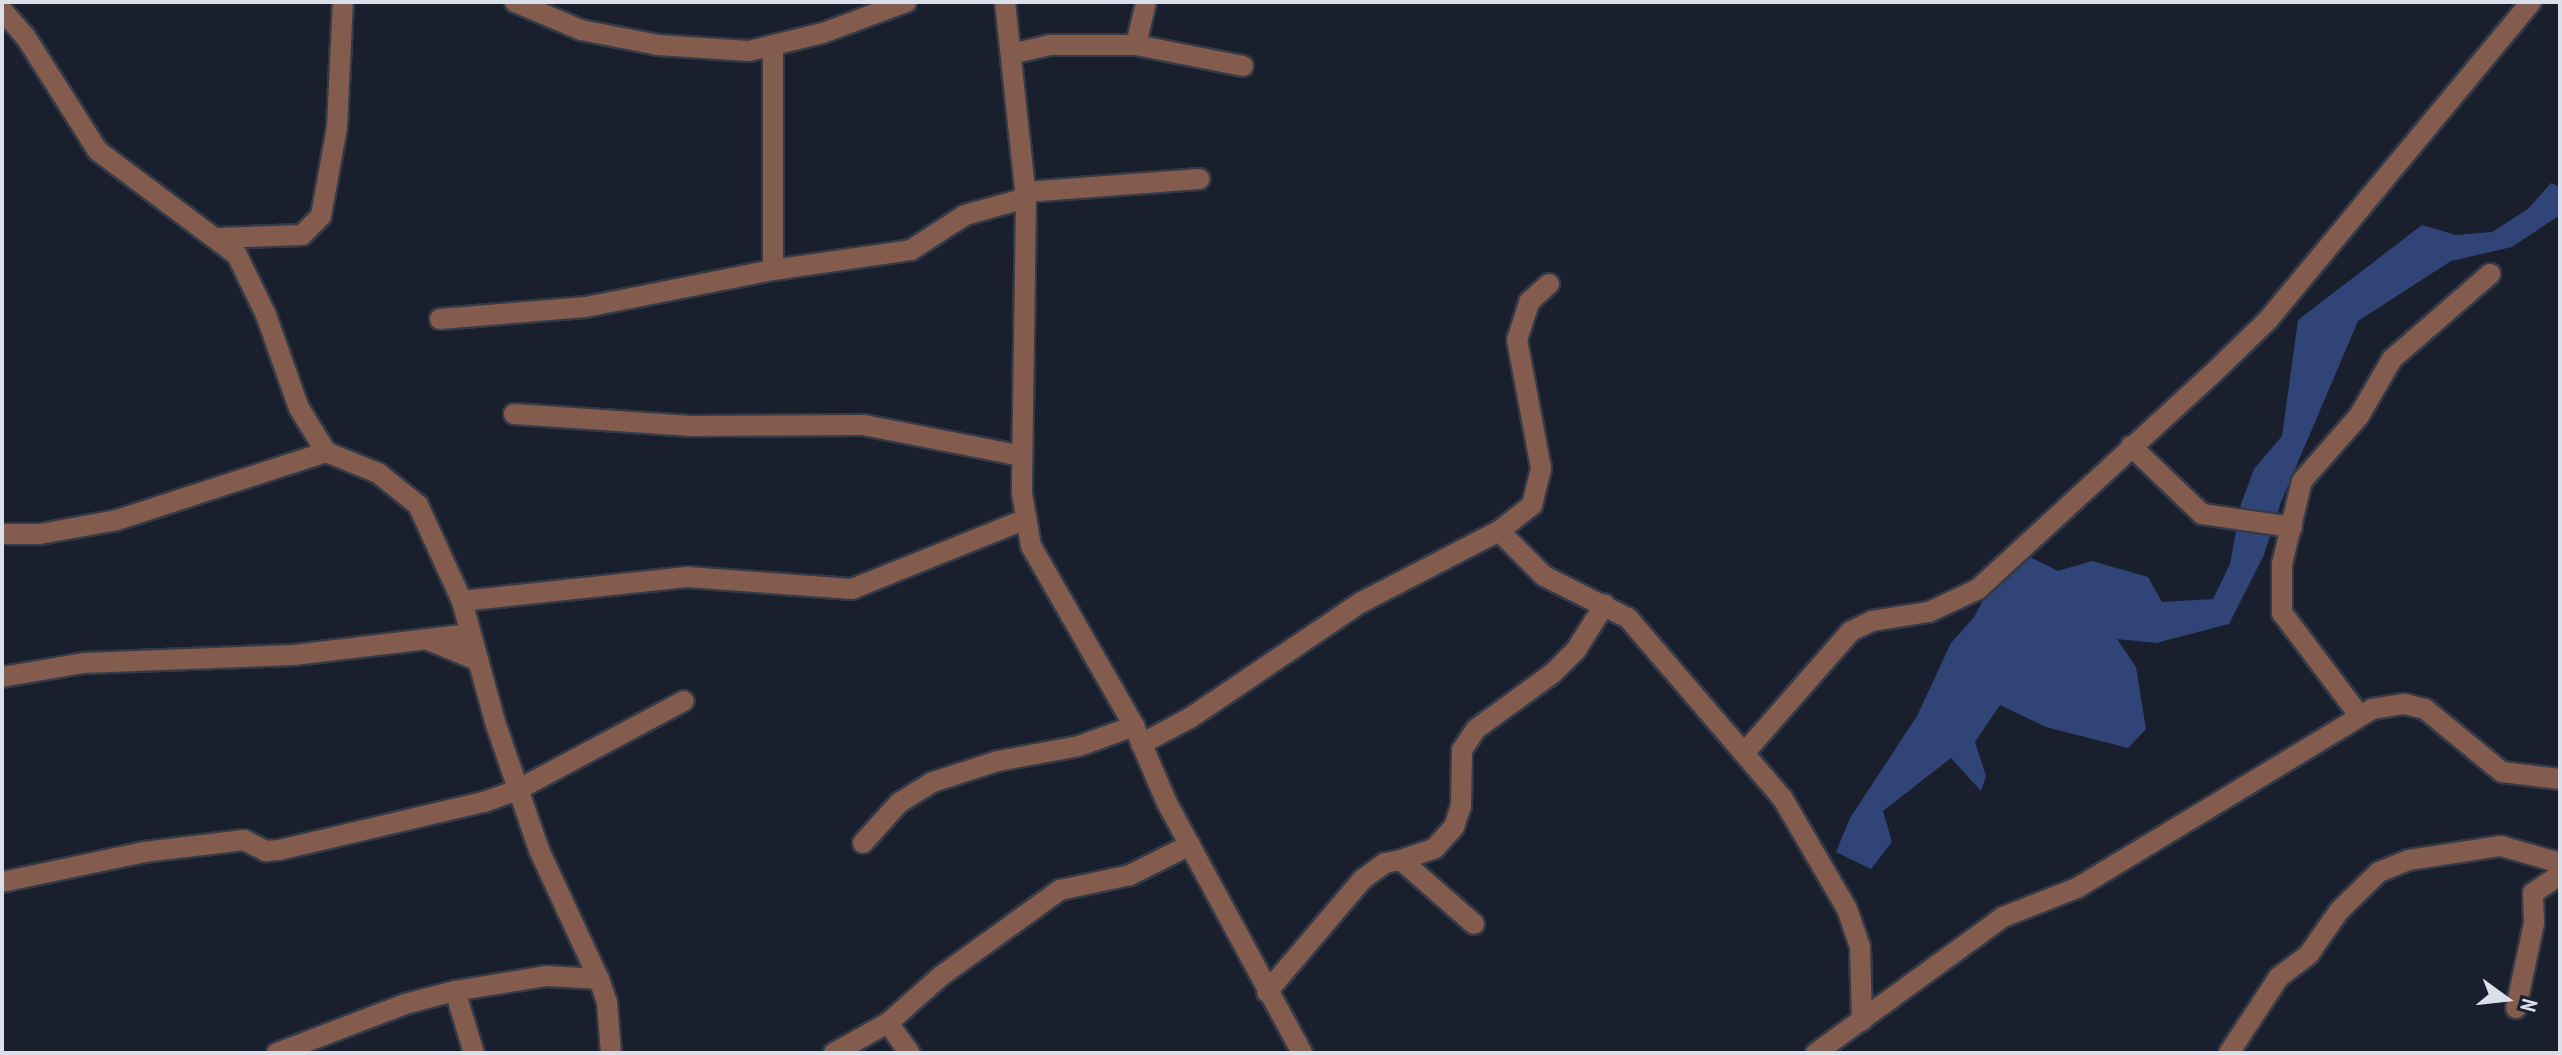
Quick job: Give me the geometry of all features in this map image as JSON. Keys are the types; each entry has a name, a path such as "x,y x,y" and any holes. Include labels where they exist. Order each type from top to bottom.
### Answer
{"street":[{"path":"218,238 302,235 321,216 337,127 343,2"},
{"path":"515,2 581,30 658,45 749,51 773,47 906,2"},
{"path":"1005,2 1026,195 1022,456 1024,520 1031,546 1137,735 1190,845 1302,1053"},
{"path":"1136,45 1146,2"},
{"path":"1746,751 1851,631 1872,621 1929,612 1978,589 2268,320 2531,2"},
{"path":"2,10 25,36 98,151 218,238 248,273 299,408 326,452 378,473 418,505 462,601 517,790 599,979 607,1002 611,1053"},
{"path":"1011,54 1049,45 1136,45 1243,66"},
{"path":"773,47 773,270"},
{"path":"440,319 586,307 773,270 911,250 965,215 1026,195 1200,179"},
{"path":"2359,715 2282,613 2279,585 2302,481 2359,416 2392,359 2490,274"},
{"path":"863,843 899,803 933,782 998,761 1137,735 1190,718 1360,603 1499,531 1532,505 1541,485 1517,340 1529,302 1549,284"},
{"path":"514,414 700,427 864,425 1022,456"},
{"path":"2131,446 2202,514 2292,527"},
{"path":"2,534 40,534 117,520 326,452"},
{"path":"462,601 687,577 852,589 1024,520"},
{"path":"1499,531 1544,576 1605,604 1646,637 1746,751 1792,812 1847,909 1860,946 1862,1021"},
{"path":"1267,992 1363,879 1385,863 1435,848 1454,827 1461,806 1462,750 1476,729 1553,673 1576,650 1605,604"},
{"path":"2,677 84,663 294,655 470,634"},
{"path":"425,639 479,661"},
{"path":"2,882 144,852 244,840 266,851 279,850 517,790 684,701"},
{"path":"1816,1053 2003,917 2077,888 2359,715 2405,704 2425,709 2502,772 2560,779"},
{"path":"834,1053 888,1023 941,976 1060,890 1130,875 1190,845"},
{"path":"2229,1053 2279,977 2309,954 2339,911 2379,872 2409,860 2501,846 2560,863"},
{"path":"1401,860 1474,924"},
{"path":"2516,1008 2534,923 2533,893 2560,875"},
{"path":"277,1053 405,1004 455,991 547,976 599,979"},
{"path":"455,991 474,1053"},
{"path":"888,1023 910,1053"}],"shaded area":[{"path":"2551,183 2560,187 2560,215 2512,247 2451,261 2358,321 2281,502 2264,555 2229,624 2156,643 2117,639 2136,667 2146,729 2128,748 2046,727 2000,705 1975,742 1986,776 1981,791 1951,758 1883,811 1892,842 1871,869 1836,852 1850,818 1917,716 1951,643 1974,617 1998,573 2022,553 2058,571 2092,561 2148,577 2162,602 2213,599 2230,564 2241,504 2254,469 2282,436 2298,320 2422,225 2456,235 2492,232 2528,209"}]}
